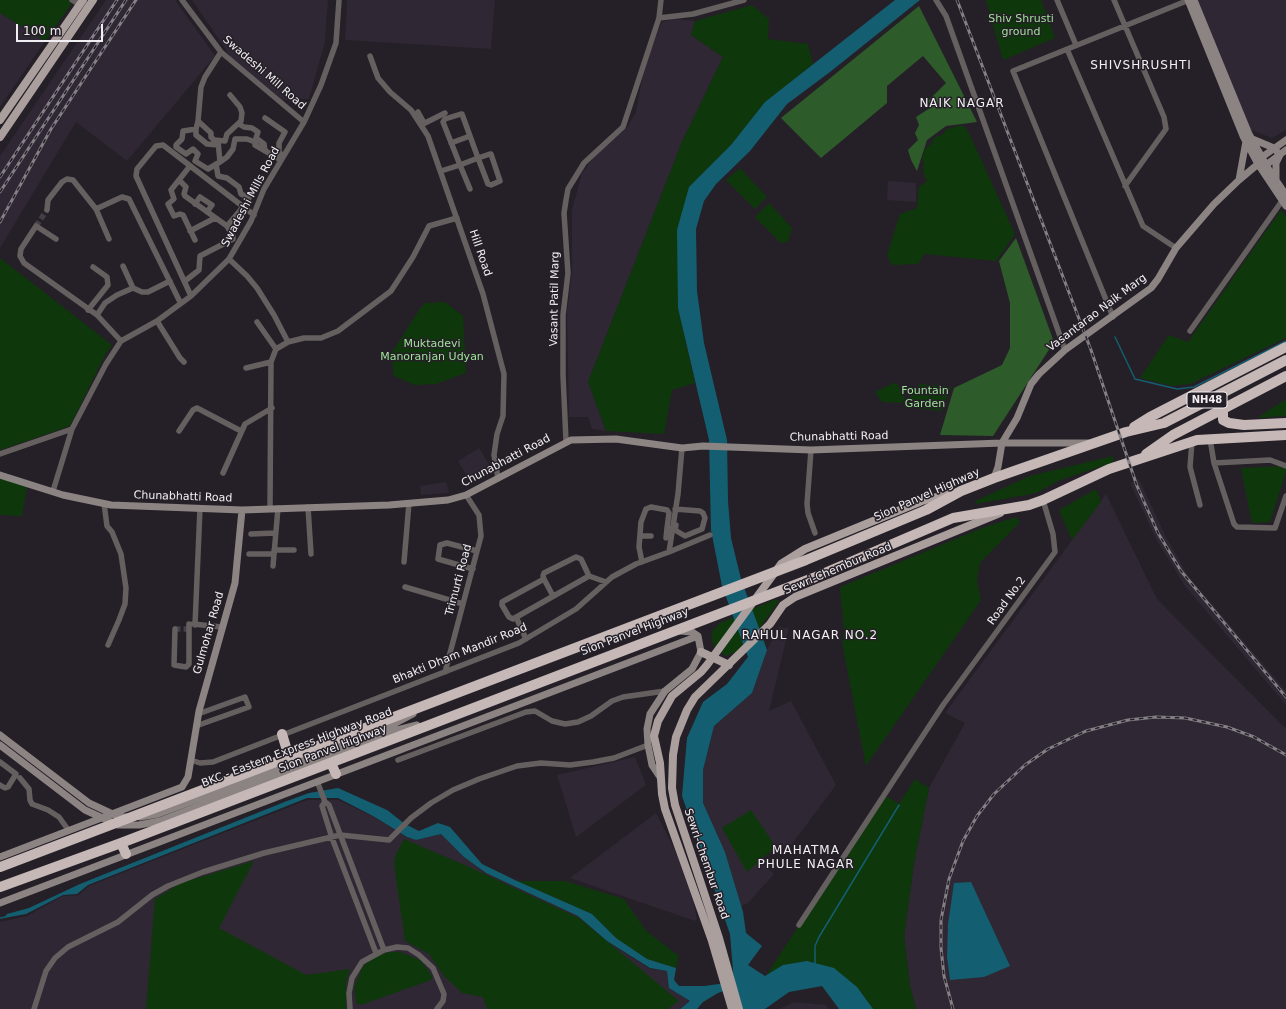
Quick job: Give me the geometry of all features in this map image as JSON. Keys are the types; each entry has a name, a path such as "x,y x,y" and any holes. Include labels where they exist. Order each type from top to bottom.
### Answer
{"highway":[{"path":"1126,432 1150,417 1286,347"},
{"name":"NH48","path":"1126,432 1164,423 1286,360"},
{"name":"NH48","path":"1136,461 1173,435 1286,376"},
{"path":"1223,408 1223,420 1229,423 1244,425 1286,423"},
{"name":"Sion Panvel Highway","path":"0,867 754,580 926,510 962,491 994,478 1126,432"},
{"name":"Sion Panvel Highway","path":"0,887 121,843 760,597 813,578 953,518 973,513 1012,508 1043,500 1109,469 1192,442 1210,439 1286,435"},
{"path":"282,734 289,757"},
{"path":"331,763 336,774"},
{"path":"121,843 126,854"}],"main road":[{"path":"0,136 48,59 72,24 93,0"},
{"path":"72,24 82,2"},
{"path":"0,120 48,59"},
{"path":"733,1009 731,993 718,946 669,822 662,794 660,763 654,736 658,720 672,696 707,665 781,564 805,549 922,501 962,491"},
{"name":"Sewri-Chembur Road","path":"718,946 675,805 672,771 676,737 687,710 696,697 770,624 783,605 795,597 1012,508"},
{"path":"783,605 813,578"},
{"path":"701,652 729,665"}],"street":[{"path":"72,0 82,2"},
{"name":"Swadeshi Mill Road","path":"182,0 221,52 304,122"},
{"name":"Swadeshi Mills Road","path":"53,491 72,429 106,364 121,341 157,321 180,302 192,296 229,259 254,215 264,189 304,122 321,85 336,42 339,0"},
{"name":"Vasant Patil Marg","path":"566,441 564,315 568,273 564,213 568,189 584,163 623,127 659,18 661,0"},
{"path":"659,18 692,14 744,0"},
{"path":"1057,0 1076,45"},
{"path":"1114,0 1164,117 1166,129 1126,186"},
{"path":"1113,317 1013,71 1188,0 1248,139 1260,161 1285,199"},
{"path":"1194,0 1248,139 1238,180"},
{"path":"937,1 946,16 1065,350"},
{"path":"1067,49 1143,226 1176,248"},
{"path":"221,52 205,77 201,87 196,135 207,144 235,139 256,141 264,144 265,151 282,158"},
{"name":"Hill Road","path":"370,56 378,78 390,92 411,110 422,124 428,136 483,294 504,374 503,416 497,434 494,455 498,478"},
{"path":"225,141 227,134 239,124 242,113 240,107 230,95"},
{"path":"418,112 422,124 445,113"},
{"path":"441,171 460,165 478,158 492,155 500,181 489,185 478,158 462,114 444,119 443,122 451,143 460,165 470,189"},
{"path":"266,118 285,132 279,143 279,151 282,158"},
{"path":"198,121 211,133 212,139 218,143"},
{"path":"239,124 245,128 252,128 258,132 256,141"},
{"path":"196,129 183,131 182,139 176,144 176,146 186,154 193,149 198,154 195,161 206,168 227,157 233,149 235,139"},
{"path":"451,143 470,136"},
{"path":"1248,139 1274,148 1280,155"},
{"name":"Vasantarao Naik Marg","path":"994,478 998,467 1002,443 1017,418 1031,384 1046,366 1065,350 1113,317 1151,288 1176,248 1214,204 1274,148 1286,140"},
{"path":"218,143 218,176 227,178 241,188 242,194 249,198"},
{"path":"192,296 136,172 146,157 159,144 163,145 254,215"},
{"path":"1266,165 1286,150"},
{"path":"1276,180 1276,163 1280,155"},
{"path":"1190,331 1285,199 1284,186 1276,180 1266,165 1260,161"},
{"path":"190,166 170,190 174,199 168,205 174,216 180,214 183,215 194,240"},
{"path":"47,210 48,200 62,182 67,179 73,180 96,208 109,239"},
{"path":"179,180 186,187 184,194 185,196 227,226 233,236 233,239 200,256 199,270 185,281"},
{"path":"195,204 200,197 212,205 207,212"},
{"path":"96,208 122,198 128,199 180,302"},
{"path":"227,226 243,207"},
{"path":"190,231 215,218"},
{"path":"270,508 272,408 271,362 276,349 288,342 304,338 321,338 338,331 391,291 429,226 457,218"},
{"path":"56,239 36,226 21,249 20,256 24,263 97,315 121,341"},
{"path":"229,259 248,276 257,288 274,315 288,342"},
{"path":"123,266 133,288 142,292 148,292 170,281"},
{"path":"88,310 108,285 107,277 93,267"},
{"path":"97,315 105,303 133,288"},
{"path":"157,321 184,362"},
{"path":"257,322 276,349"},
{"path":"246,368 271,362"},
{"path":"179,431 193,410 197,408 241,430"},
{"path":"223,473 245,424 272,408"},
{"path":"0,454 72,429"},
{"name":"Chunabhatti Road","path":"0,475 53,491 111,505 242,510 448,500 466,495 566,441 616,439 682,448 703,446 811,450 1002,443 1098,443"},
{"path":"1210,439 1214,463 1236,527 1275,528 1286,496"},
{"path":"1192,442 1190,467 1200,505"},
{"path":"677,509 703,512 705,518 702,529 684,536 675,530 682,448"},
{"path":"811,450 806,504 815,533"},
{"path":"1214,463 1270,460 1286,466"},
{"name":"Trimurti Road","path":"445,672 481,536 479,515 466,495"},
{"name":"Road No.2","path":"799,925 943,705 1055,552 1053,534 1043,500"},
{"path":"104,503 107,526 112,532 121,554 126,588 125,604 120,620 108,645"},
{"path":"404,562 409,503"},
{"path":"308,507 311,554"},
{"path":"175,629 174,665 186,667 189,664 189,626 200,508"},
{"path":"272,566 278,508"},
{"path":"642,562 640,547 641,522 648,508 660,508 668,511 670,529 669,552"},
{"path":"666,538 677,509"},
{"name":"Gulmohar Road","path":"69,831 182,787 188,778 198,714 235,583 242,510"},
{"path":"251,534 276,533"},
{"path":"694,533 696,541"},
{"name":"Bhakti Dham Mandir Road","path":"191,760 200,763 209,763 445,672 526,639 576,609 606,582 642,562 710,535"},
{"path":"640,536 651,536"},
{"path":"473,569 438,559 440,545 447,543 477,551"},
{"path":"249,554 294,550"},
{"path":"553,596 544,579 544,573 576,558 581,559 589,576 606,582"},
{"path":"544,579 502,602 502,605 509,617 513,619 589,576"},
{"path":"405,587 463,604"},
{"path":"516,617 526,639"},
{"path":"189,626 222,628"},
{"path":"669,632 688,631 698,636"},
{"path":"660,777 652,765 648,745 648,720 654,707 665,691 692,669 701,652 698,636"},
{"path":"0,903 126,854 318,784 336,774 698,636"},
{"path":"398,760 526,712 535,711 552,721 565,724 578,722 591,716 612,701 623,697 665,691"},
{"path":"196,726 249,707 245,697 198,714"},
{"name":"BKC - Eastern Express Highway Road","path":"0,745 85,810 118,825 139,825 160,821 313,759 390,726 436,702"},
{"path":"207,711 210,721"},
{"name":"BKC - Eastern Express Highway Road","path":"0,735 89,803 120,817 138,818 158,814 393,732 443,719"},
{"path":"34,1009 46,971 55,958 68,947 118,922 152,895 203,872 264,853 340,835 389,840 431,802 453,790 517,766 541,763 570,765 593,762 614,758 648,745"},
{"path":"0,785 5,788 8,787 16,774 1,765"},
{"path":"0,857 69,831 60,817 48,810 32,804 29,789 20,778"},
{"path":"318,784 324,801 329,805 384,950"},
{"path":"324,801 322,806 332,838 376,953"},
{"path":"350,1009 349,993 352,978 362,962 376,953 398,947 408,948 419,955 433,968 444,994 443,1002 437,1009"}],"shaded area":[{"path":"106,0 175,0 215,56 127,161 76,122 0,248 0,156"},
{"path":"192,0 328,0 325,42 309,99 282,100 231,57"},
{"path":"347,0 495,0 491,49 345,40"},
{"path":"1194,0 1286,0 1286,130 1272,138 1248,129"},
{"path":"0,13 45,41 0,107"},
{"path":"675,19 695,21 691,35 723,57 682,142 588,382 606,431 592,429 588,417 569,417 567,312 572,271 572,210 582,173 597,153 626,129 636,112 645,63 662,22"},
{"path":"888,181 916,183 916,202 887,200"},
{"path":"479,448 491,468 470,481 458,461"},
{"path":"1139,479 1166,537 1188,576 1286,691 1286,705 1185,586 1156,539 1130,483"},
{"path":"446,482 449,493 421,495 420,486"},
{"path":"1106,494 1157,599 1286,729 1286,1009 916,1009 910,986 904,937 914,864 929,788 965,723 945,713"},
{"path":"779,627 789,628 769,711 791,701 836,785 792,844 769,850 760,860 774,874 748,903 741,906 725,852 703,803 703,770 714,726 752,693 767,650"},
{"path":"635,757 646,785 576,837 557,775"},
{"path":"307,800 338,800 372,816 406,837 416,840 441,834 464,857 485,873 578,916 606,941 650,969 667,971 669,988 690,1001 679,1009 0,1009 0,922 27,916 63,896 79,895 89,886"},
{"path":"656,813 675,850 693,900 697,919 695,921 570,878"},
{"path":"794,1002 826,1005 829,1009 780,1009"}],"green space":[{"path":"0,0 68,0 72,3 45,41 0,13"},
{"name":"Shiv Shrusti ground","path":"986,0 1041,0 1055,38 1003,60"},
{"path":"752,5 769,19 768,39 808,44 813,64 765,102 731,145 689,187 678,308 695,383 672,390 664,434 606,431 588,382 682,142 723,57 691,35 695,21"},
{"path":"919,6 977,122 946,126 927,140 917,171 908,150 918,140 915,133 919,125 916,117 930,108 928,101 946,83 923,56 887,86 887,103 821,158 781,118"},
{"path":"962,125 968,131 1015,234 996,261 925,254 918,264 892,265 887,255 900,214 917,208 919,187 927,181 923,172 924,162 922,159 925,149 933,142 933,139 942,135 947,129"},
{"path":"740,168 767,197 755,209 726,180"},
{"path":"769,203 792,228 788,242 781,243 755,217"},
{"path":"1281,210 1286,217 1286,338 1190,384 1172,386 1140,378 1169,335 1188,342"},
{"path":"1016,238 1054,342 993,436 940,435 954,388 1002,365 1010,348 1010,303 999,261"},
{"path":"0,258 112,345 105,355 70,426 0,450"},
{"name":"Muktadevi Manoranjan Udyan","path":"445,302 463,316 466,373 436,384 415,385 394,376 391,354 421,307 425,303"},
{"path":"894,383 897,384 905,397 902,403 882,402 875,392"},
{"name":"Fountain Garden","path":"919,384 951,387 941,411 903,407"},
{"path":"1286,399 1286,416 1257,418"},
{"path":"1113,456 1114,462 1060,480 1036,493 976,504 975,501 1030,476"},
{"path":"1286,466 1286,472 1270,522 1252,523 1241,468"},
{"path":"0,478 27,487 22,516 0,515"},
{"path":"1096,489 1101,502 1072,540 1059,510"},
{"path":"1016,517 1020,522 980,563 977,580 981,600 866,766 842,643 844,631 840,587 982,528"},
{"path":"776,599 779,601 762,625 736,652 726,656 715,649 711,637 713,630 720,623"},
{"path":"915,779 929,788 914,864 904,937 910,986 916,1009 873,1009 857,987 834,969 807,961 765,977 885,795 899,804"},
{"path":"751,810 776,847 747,872 722,828"},
{"path":"404,839 467,866 579,918 679,1001 668,1009 487,1009 483,997 462,993 444,976 429,954 405,941 394,864 396,854"},
{"path":"254,861 219,928 306,975 350,969 346,982 346,1009 146,1009 155,899 181,883"},
{"path":"517,881 565,881 624,899 646,931 679,956 676,968 647,959 616,938 592,914"},
{"path":"389,952 400,952 420,960 432,976 431,980 361,1005 356,1003 354,988 362,968 369,960"}],"water":[{"path":"895,0 920,0 830,72 787,104 750,151 716,184 704,201 696,229 697,291 704,343 727,440 728,501 731,538 741,579 767,650 752,693 714,726 703,770 703,803 725,852 743,912 746,933 762,946 748,965 765,976 783,965 807,961 834,968 857,987 873,1009 839,1009 822,986 789,992 765,1009 742,1009 735,987 718,993 703,1002 697,1009 680,1009 690,1001 669,988 667,971 650,968 607,941 578,916 486,873 464,857 441,834 416,840 407,837 373,816 338,798 307,798 88,885 77,894 63,895 26,914 4,918 7,914 29,908 80,884 287,801 309,793 338,788 387,810 405,824 419,831 438,823 450,827 482,864 592,914 616,938 647,959 676,968 674,980 679,986 704,986 734,982 730,934 682,796 687,738 703,702 727,684 748,657 722,586 711,530 709,440 678,308 677,230 689,187 731,145 765,102"},
{"path":"971,882 1010,966 984,977 950,980 947,957 948,924 954,883"}],"waterway":[{"path":"1115,337 1135,379 1177,389 1194,387 1286,341"},
{"path":"815,964 815,946 819,937 899,805"},
{"path":"0,918 6,917"}],"tunnel":[{"path":"36,226 47,210"},
{"path":"175,629 187,629"}],"railway":[{"path":"0,177 117,0"},
{"path":"0,192 126,0"},
{"path":"0,222 51,129 136,0"},
{"path":"957,0 1091,350 1137,486 1158,533 1181,571 1286,697"},
{"path":"953,1009 944,976 941,948 941,920 949,879 963,841 977,816 994,794 1025,765 1048,749 1086,731 1128,720 1156,717 1185,718 1227,727 1254,737 1286,755"}],"district":[{"name":"SHIVSHRUSHTI","path":"1141,66"},
{"name":"NAIK NAGAR","path":"962,104"},
{"name":"RAHUL NAGAR NO.2","path":"810,636"},
{"name":"MAHATMA PHULE NAGAR","path":"806,858"}]}
